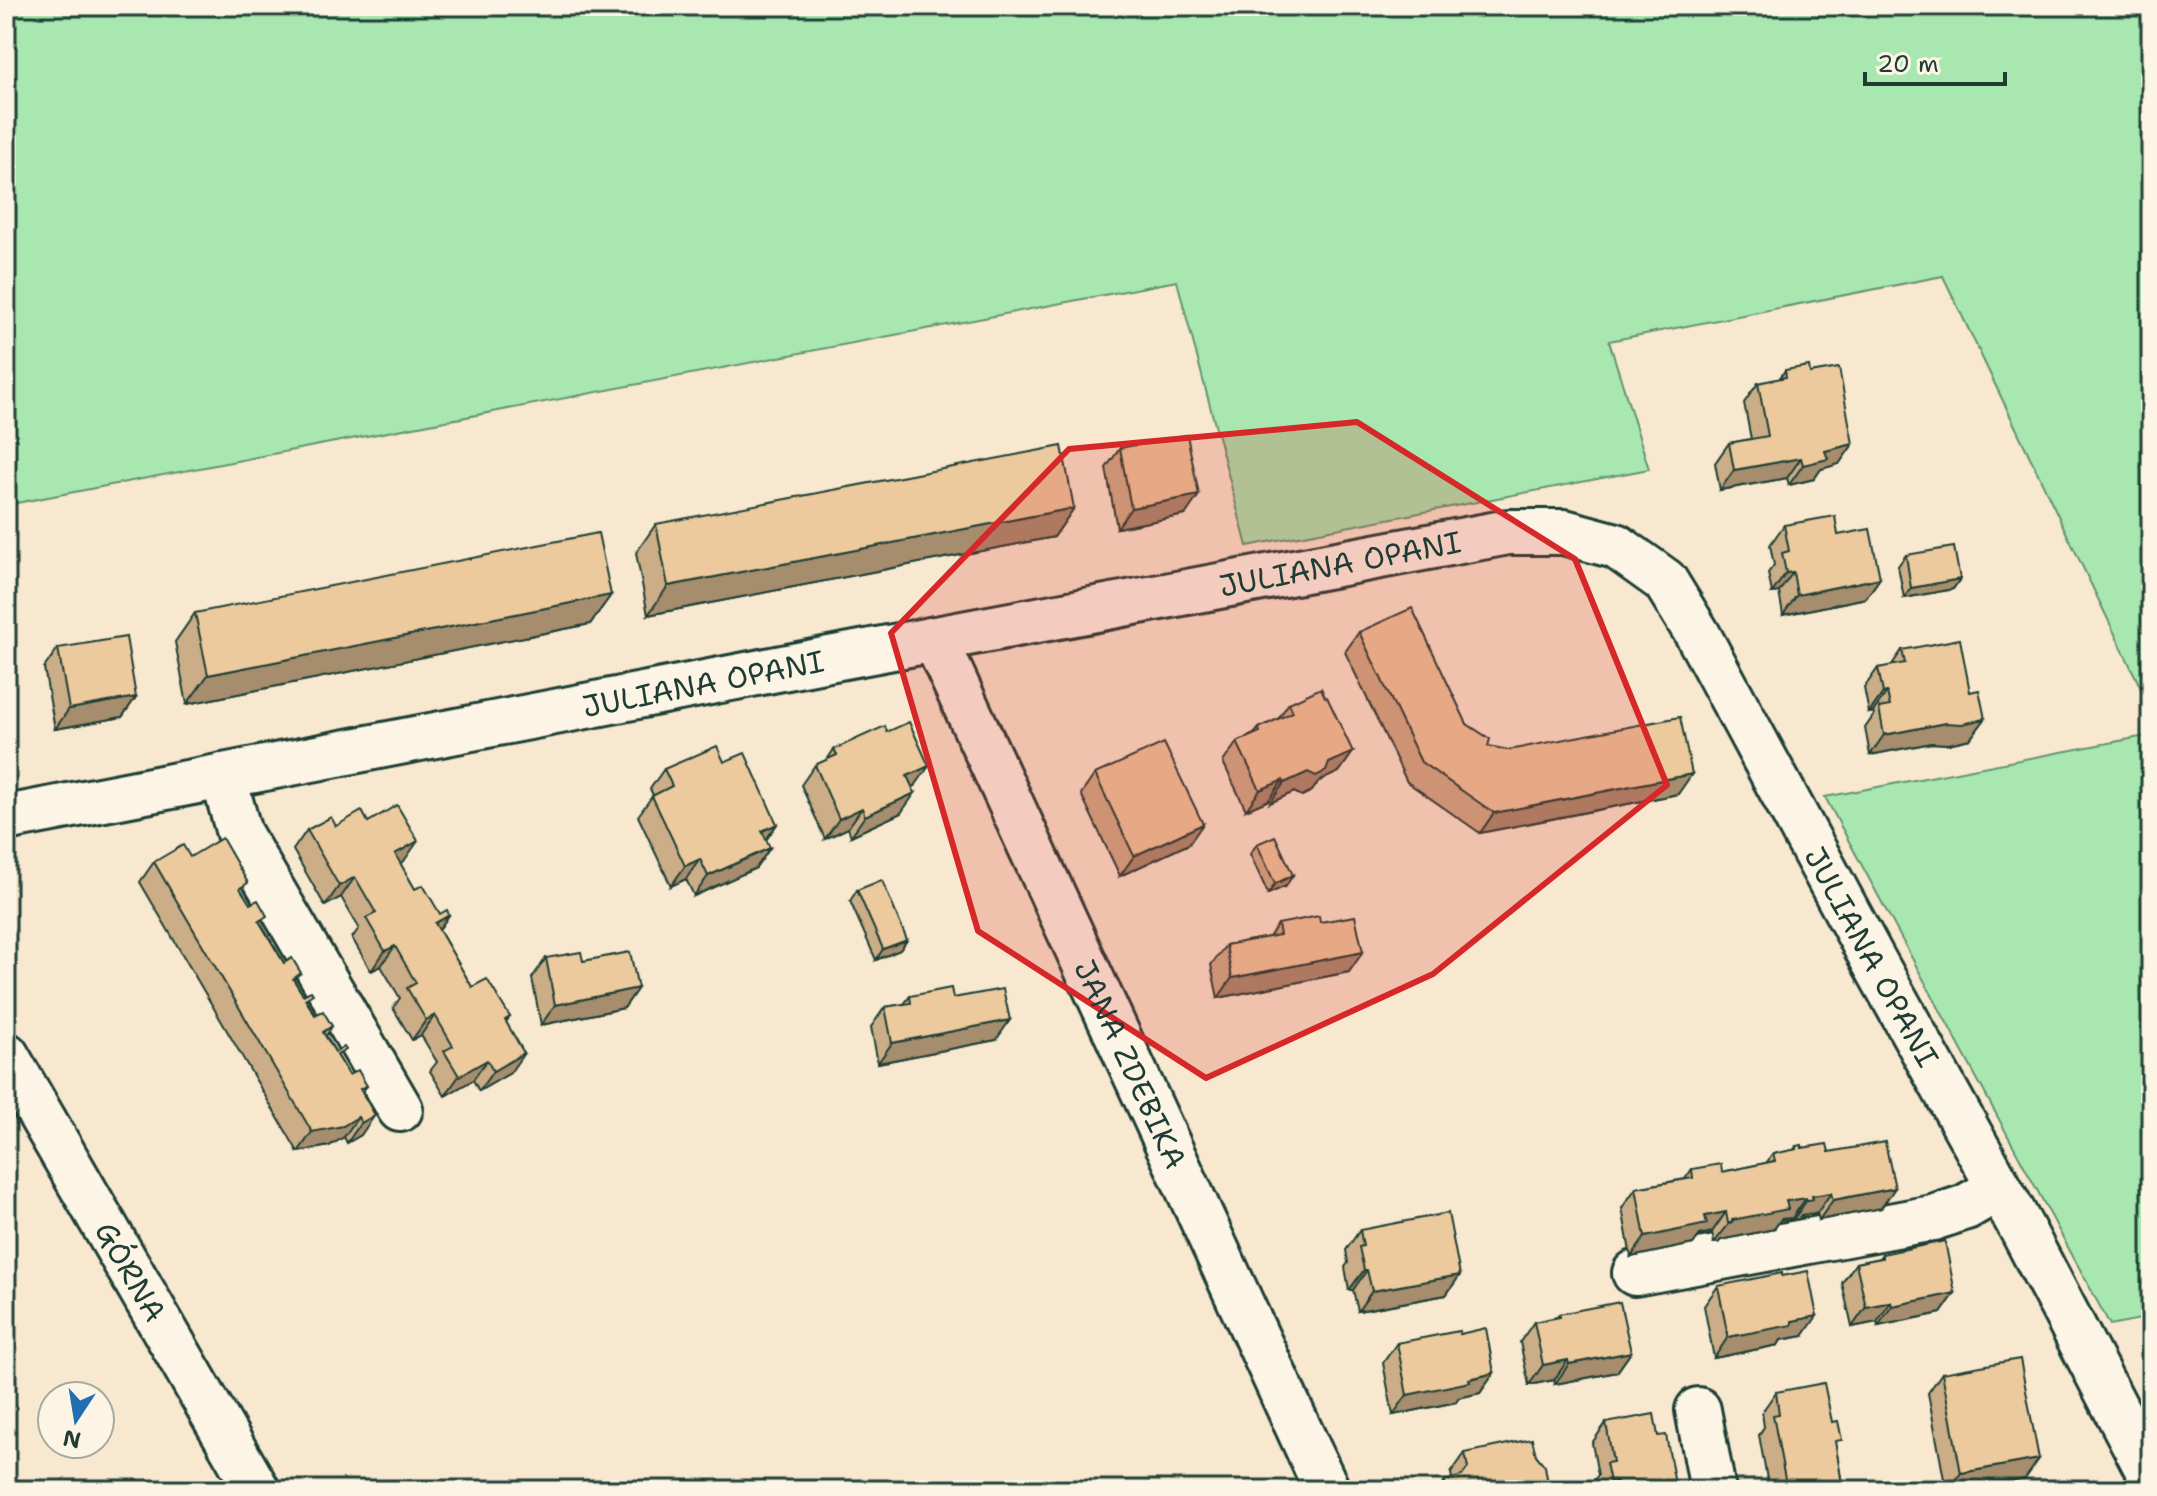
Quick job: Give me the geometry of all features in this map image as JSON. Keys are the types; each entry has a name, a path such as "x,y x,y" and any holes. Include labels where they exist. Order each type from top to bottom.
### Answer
{"street":[{"name":"JULIANA OPANI","path":"6,818 1508,532 1564,532 1616,546 1665,581 1698,635 1999,1188 2151,1476"},
{"name":"JANA ZDEBIKA","path":"935,639 1327,1490"},
{"path":"223,776 239,833 400,1109"},
{"name":"GÓRNA","path":"6,1055 257,1490"},
{"path":"1635,1273 1933,1218 1966,1207 1999,1188"},
{"path":"1698,1410 1713,1490"}],"highlighted area":[{"path":"1357,422 1575,559 1667,785 1433,974 1206,1078 978,931 891,633 1069,449"}],"green space":[{"path":"6,6 2151,6 2151,709 1943,276 1609,341 1649,469 1247,546 1177,281 6,505"},
{"path":"2151,735 2151,1317 2110,1325 1825,797"}],"building":[{"path":"1809,366 1810,373 1839,368 1853,444 1825,451 1828,459 1803,465 1801,458 1734,470 1729,443 1768,436 1758,383 1786,377 1785,370"},
{"path":"1187,435 1199,495 1131,508 1120,448"},
{"path":"1062,446 1074,508 668,586 656,524"},
{"path":"1835,516 1838,535 1870,529 1880,578 1797,595 1793,572 1786,573 1782,553 1789,551 1784,525"},
{"path":"598,533 611,595 208,675 195,613"},
{"path":"1954,547 1960,579 1911,588 1906,555"},
{"path":"1412,608 1467,724 1490,739 1488,746 1509,750 1680,717 1692,774 1494,813 1421,762 1359,632"},
{"path":"126,637 136,697 69,709 58,648"},
{"path":"1960,639 1970,692 1979,690 1985,719 1884,735 1879,708 1890,706 1887,692 1883,693 1878,668 1905,663 1902,650"},
{"path":"1321,688 1353,752 1329,763 1326,771 1316,776 1308,772 1260,790 1237,742 1293,712 1289,703"},
{"path":"909,722 929,766 907,776 915,793 865,816 862,808 839,819 815,765 837,755 834,749 885,726 887,732"},
{"path":"1164,743 1203,824 1134,856 1095,774"},
{"path":"717,746 724,762 745,753 777,824 762,831 770,848 708,876 700,859 685,866 652,796 672,786 664,769"},
{"path":"397,805 418,841 395,854 415,889 423,885 440,914 447,910 449,915 435,923 472,987 487,979 510,1017 505,1020 524,1053 493,1071 487,1060 459,1076 444,1051 453,1046 435,1015 426,1020 407,988 416,983 395,946 385,951 366,918 376,913 355,877 339,886 307,830 331,817 336,826 362,811 368,822"},
{"path":"1275,836 1293,875 1275,884 1257,844"},
{"path":"222,838 248,883 240,888 250,904 258,900 267,916 259,921 284,963 292,958 301,973 293,979 303,995 311,991 313,994 305,999 315,1015 323,1011 332,1026 323,1032 335,1052 344,1047 346,1050 337,1055 349,1075 358,1070 367,1086 360,1089 375,1115 361,1123 358,1117 343,1126 312,1132 154,862 183,845 190,857"},
{"path":"882,880 907,940 883,949 857,890"},
{"path":"1319,916 1320,922 1355,916 1363,952 1232,978 1226,945 1280,935 1278,924"},
{"path":"581,952 583,961 630,952 638,988 555,1005 546,958"},
{"path":"951,988 953,998 1003,989 1010,1020 892,1043 885,1007 911,1003 910,996"},
{"path":"1885,1142 1895,1188 1833,1200 1831,1193 1812,1196 1813,1199 1809,1200 1786,1201 1788,1209 1732,1220 1732,1223 1728,1223 1726,1212 1705,1216 1707,1224 1645,1237 1636,1188 1693,1178 1692,1169 1721,1164 1722,1172 1775,1161 1773,1154 1797,1149 1796,1146 1827,1144 1829,1152"},
{"path":"1448,1213 1460,1275 1372,1291 1359,1247 1363,1246 1360,1230"},
{"path":"1945,1241 1955,1293 1892,1306 1891,1302 1866,1307 1856,1263 1882,1258 1882,1254"},
{"path":"1808,1271 1817,1316 1792,1321 1792,1325 1728,1337 1718,1286"},
{"path":"1620,1302 1631,1352 1569,1364 1568,1360 1543,1365 1534,1322"},
{"path":"1486,1328 1494,1373 1469,1379 1470,1382 1407,1395 1397,1343"},
{"path":"2020,1359 2039,1459 1961,1473 1942,1373"},
{"path":"1824,1383 1832,1422 1838,1421 1842,1440 1835,1441 1843,1490 1787,1490 1773,1415 1779,1414 1776,1392"},
{"path":"1654,1414 1658,1436 1666,1435 1676,1490 1618,1490 1617,1481 1610,1482 1606,1463 1613,1462 1606,1423"},
{"path":"1532,1439 1536,1455 1545,1466 1549,1490 1446,1490 1445,1481 1462,1476 1468,1468 1465,1453"}]}
